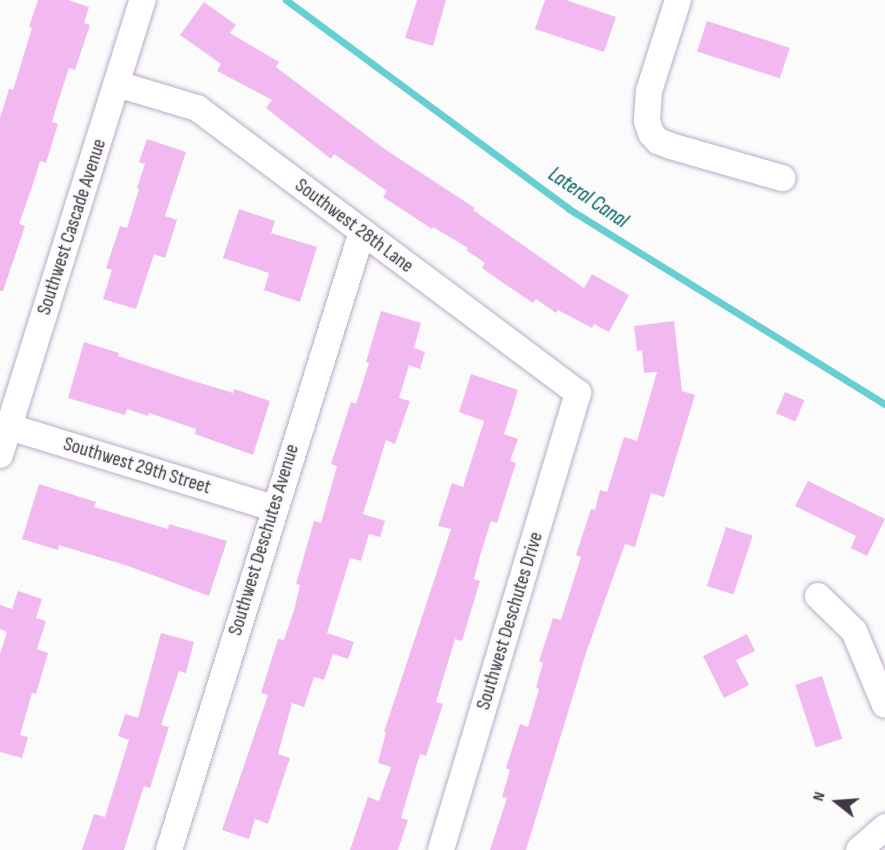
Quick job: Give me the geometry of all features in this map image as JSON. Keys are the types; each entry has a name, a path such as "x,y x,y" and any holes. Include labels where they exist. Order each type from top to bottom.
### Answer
{"street":[{"name":"Southwest Cascade Avenue","path":"0,455 4,426 143,0"},
{"path":"678,0 649,91 647,121 651,133 658,141 671,146 782,178"},
{"name":"Southwest 28th Lane","path":"117,84 197,108 578,393"},
{"name":"Southwest Deschutes Avenue","path":"169,850 273,508 362,232"},
{"name":"Southwest Deschutes Drive","path":"441,850 578,393"},
{"name":"Southwest 29th Street","path":"4,426 273,508"},
{"path":"818,596 854,631 885,705"},
{"path":"859,850 885,827"}],"building":[{"path":"38,0 68,0 89,7 84,23 90,25 75,70 69,68 52,122 58,124 46,163 40,161 19,224 25,226 3,291 0,291 0,118 9,89 13,90"},
{"path":"417,0 446,0 433,46 405,38"},
{"path":"545,0 566,0 616,17 604,52 535,29"},
{"path":"204,2 236,25 230,33 279,62 276,67 386,150 475,208 473,210 584,288 592,274 629,295 609,332 594,324 592,328 558,310 556,313 536,299 533,303 482,268 485,263 466,250 468,248 433,227 432,229 383,197 387,191 334,154 331,159 266,108 272,100 217,71 221,64 180,35"},
{"path":"707,21 790,48 780,78 697,51"},
{"path":"147,139 186,152 165,216 177,220 165,258 154,254 136,309 103,299 112,270 106,268 120,226 127,228 139,189 137,188 145,164 139,162"},
{"path":"239,209 275,221 271,233 317,247 300,302 264,290 269,273 223,258"},
{"path":"381,311 421,323 414,348 425,352 420,369 409,365 399,398 410,401 395,444 386,440 363,514 385,521 380,537 369,534 361,561 350,558 327,633 354,642 348,659 333,654 324,680 314,677 304,707 292,703 278,754 290,758 268,824 255,819 249,839 222,830 268,695 261,693 278,639 284,640 295,607 300,585 296,584 314,521 321,523 337,466 331,464 351,402 356,404 369,363 366,362"},
{"path":"674,321 682,391 695,395 664,497 651,493 635,547 625,544 586,653 526,850 490,850 507,798 502,797 510,770 506,768 520,724 528,727 539,689 536,688 543,663 539,661 553,618 561,620 581,557 576,555 591,509 595,510 600,490 607,492 624,437 637,441 657,372 644,373 642,350 637,351 634,326"},
{"path":"84,342 187,379 233,393 234,389 270,401 253,455 195,434 196,429 149,413 148,416 127,409 125,415 68,398"},
{"path":"471,374 518,390 504,434 518,439 510,461 516,463 497,523 491,521 480,556 474,579 480,581 462,641 455,639 436,702 443,704 426,756 420,754 401,818 408,820 398,850 350,850 368,797 379,801 391,767 378,763 386,732 384,732 451,529 438,526 452,483 463,487 484,421 459,412"},
{"path":"785,392 804,400 795,421 776,413"},
{"path":"808,481 885,519 867,556 851,548 856,536 795,506"},
{"path":"39,484 96,502 94,507 168,529 169,524 227,541 209,596 128,566 59,545 58,550 22,539"},
{"path":"726,527 753,536 733,595 707,586"},
{"path":"18,591 42,599 36,618 46,621 37,649 48,653 36,694 32,693 20,735 28,737 22,758 0,752 0,654 7,632 0,629 0,605 12,609"},
{"path":"161,633 194,642 186,673 179,671 161,725 169,727 150,788 144,786 124,850 82,850 94,814 105,817 129,740 118,736 125,714 138,718"},
{"path":"747,634 755,651 736,660 749,685 724,698 703,656"},
{"path":"822,676 842,739 816,747 795,685"}],"waterway":[{"name":"Lateral Canal","path":"286,0 569,209 885,404"}]}
